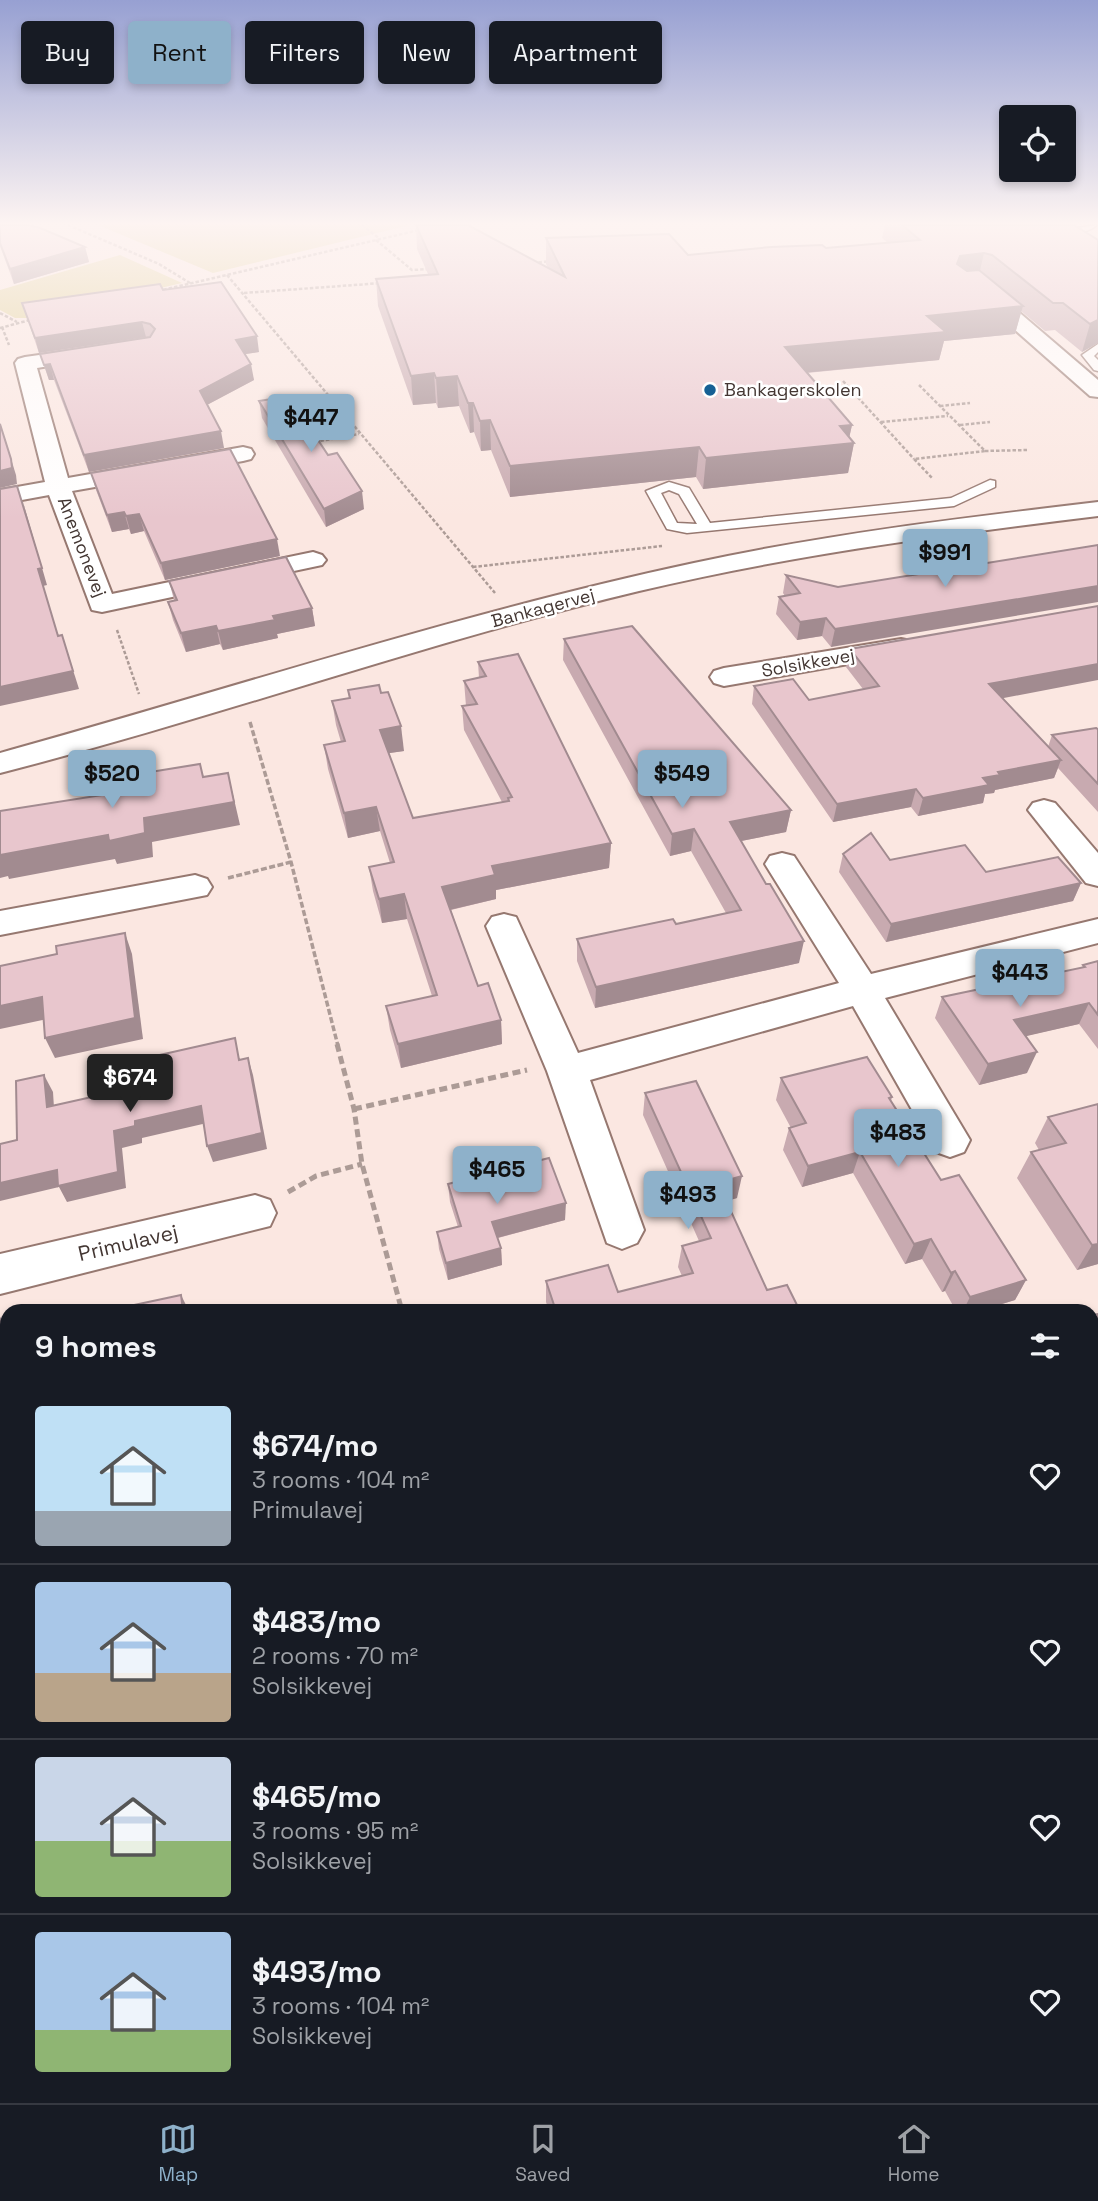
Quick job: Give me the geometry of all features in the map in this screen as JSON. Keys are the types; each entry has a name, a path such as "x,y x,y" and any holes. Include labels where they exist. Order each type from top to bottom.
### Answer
{"street":[{"path":"1019,323 1098,391"},
{"name":"Anemonevej","path":"119,350 24,363 58,486 102,604 313,560"},
{"name":"Anemonevej","path":"0,497 243,454"},
{"name":"Bankagervej","path":"0,763 514,615 640,583 768,555 971,523 1098,509"},
{"name":"Solsikkevej","path":"724,677 924,643"},
{"path":"1044,810 1098,875"},
{"path":"782,864 862,990 950,1140"},
{"path":"0,923 195,887"},
{"path":"504,926 567,1071 622,1230"},
{"path":"567,1071 862,990 1098,931"},
{"name":"Primulavej","path":"0,1274 255,1213"}],"lane":[{"path":"1098,347 1088,358 1098,368"},
{"path":"706,528 954,502 990,484"}],"path":[{"path":"0,328 17,323"},
{"path":"268,323 514,615"},
{"path":"843,381 942,489 961,498"},
{"path":"919,385 985,451"},
{"path":"940,406 970,403"},
{"path":"881,422 949,416"},
{"path":"959,425 990,422"},
{"path":"243,454 359,434"},
{"path":"914,459 985,451 1028,450"},
{"path":"102,604 121,637 137,691 159,719"},
{"path":"228,698 250,720 291,862 354,1109 362,1164 400,1304"},
{"path":"195,887 291,862"},
{"path":"354,1109 535,1068 567,1071"},
{"path":"255,1213 316,1176 362,1164"}],"building":[{"path":"29,323 134,323 35,338"},
{"path":"147,323 248,323 257,336 236,340 251,364 200,391 221,431 84,455 50,364 44,365 40,354 150,337 155,329"},
{"path":"392,323 935,323 946,332 785,347 852,425 840,426 854,443 706,458 699,447 510,466 490,420 480,421 473,403 468,403 457,376 436,378 434,373 411,376"},
{"path":"289,396 328,455 337,453 362,491 324,509 259,401"},
{"path":"0,424 12,468 0,471"},
{"path":"230,449 277,539 161,563 139,514 126,516 124,512 107,515 91,473"},
{"path":"17,486 42,568 38,569 58,636 62,635 73,671 0,687 0,489"},
{"path":"1098,545 1098,586 835,629 826,618 800,622 779,597 800,593 786,575 838,587"},
{"path":"286,557 312,608 273,616 275,620 218,631 216,626 181,633 168,602 177,600 169,581"},
{"path":"1098,606 1098,664 989,684 1061,760 998,772 1000,775 983,778 989,785 923,798 916,789 837,804 754,686 793,679 809,700 879,686 850,649"},
{"path":"632,626 791,810 730,822 766,884 770,884 804,941 596,987 577,939 673,919 676,924 741,910 694,829 672,834 564,639"},
{"path":"518,654 611,843 492,866 495,875 442,887 478,986 488,983 501,1020 398,1044 386,1006 437,995 404,894 379,899 369,867 394,862 376,807 344,813 324,745 345,741 332,701 350,698 348,690 379,685 381,693 388,692 401,726 380,730 413,818 509,801 508,798 512,797 462,706 477,704 464,681 486,676 478,662"},
{"path":"1098,729 1098,784 1052,735"},
{"path":"200,764 203,777 228,773 234,802 144,818 145,833 109,841 108,835 0,855 0,811 147,788 144,773"},
{"path":"871,833 890,860 965,845 986,872 1058,857 1081,883 891,924 843,854"},
{"path":"125,933 135,1018 45,1038 42,997 0,1006 0,966 57,954 56,946"},
{"path":"1098,961 1098,1015 1089,1003 1014,1020 1037,1052 988,1064 942,997 1085,967 1083,965"},
{"path":"235,1038 239,1060 248,1058 262,1133 207,1146 201,1106 135,1121 135,1126 114,1131 118,1172 58,1186 57,1170 0,1183 0,1144 17,1140 16,1081 44,1075 47,1107 159,1082 155,1056"},
{"path":"867,1057 892,1097 889,1098 941,1180 959,1175 1026,1280 970,1297 955,1271 951,1273 931,1239 914,1244 860,1152 808,1166 789,1128 806,1123 781,1078"},
{"path":"696,1081 742,1176 718,1183 767,1290 787,1285 796,1304 554,1304 546,1281 608,1265 618,1292 693,1273 682,1246 711,1238 645,1093"},
{"path":"1098,1104 1098,1244 1092,1245 1031,1152 1066,1143 1048,1117"},
{"path":"549,1158 566,1203 492,1222 501,1248 446,1263 437,1232 461,1226 448,1184"},
{"path":"181,1295 182,1304 139,1304"}],"place":[{"name":"Bankagerskolen","path":"710,390"}]}
